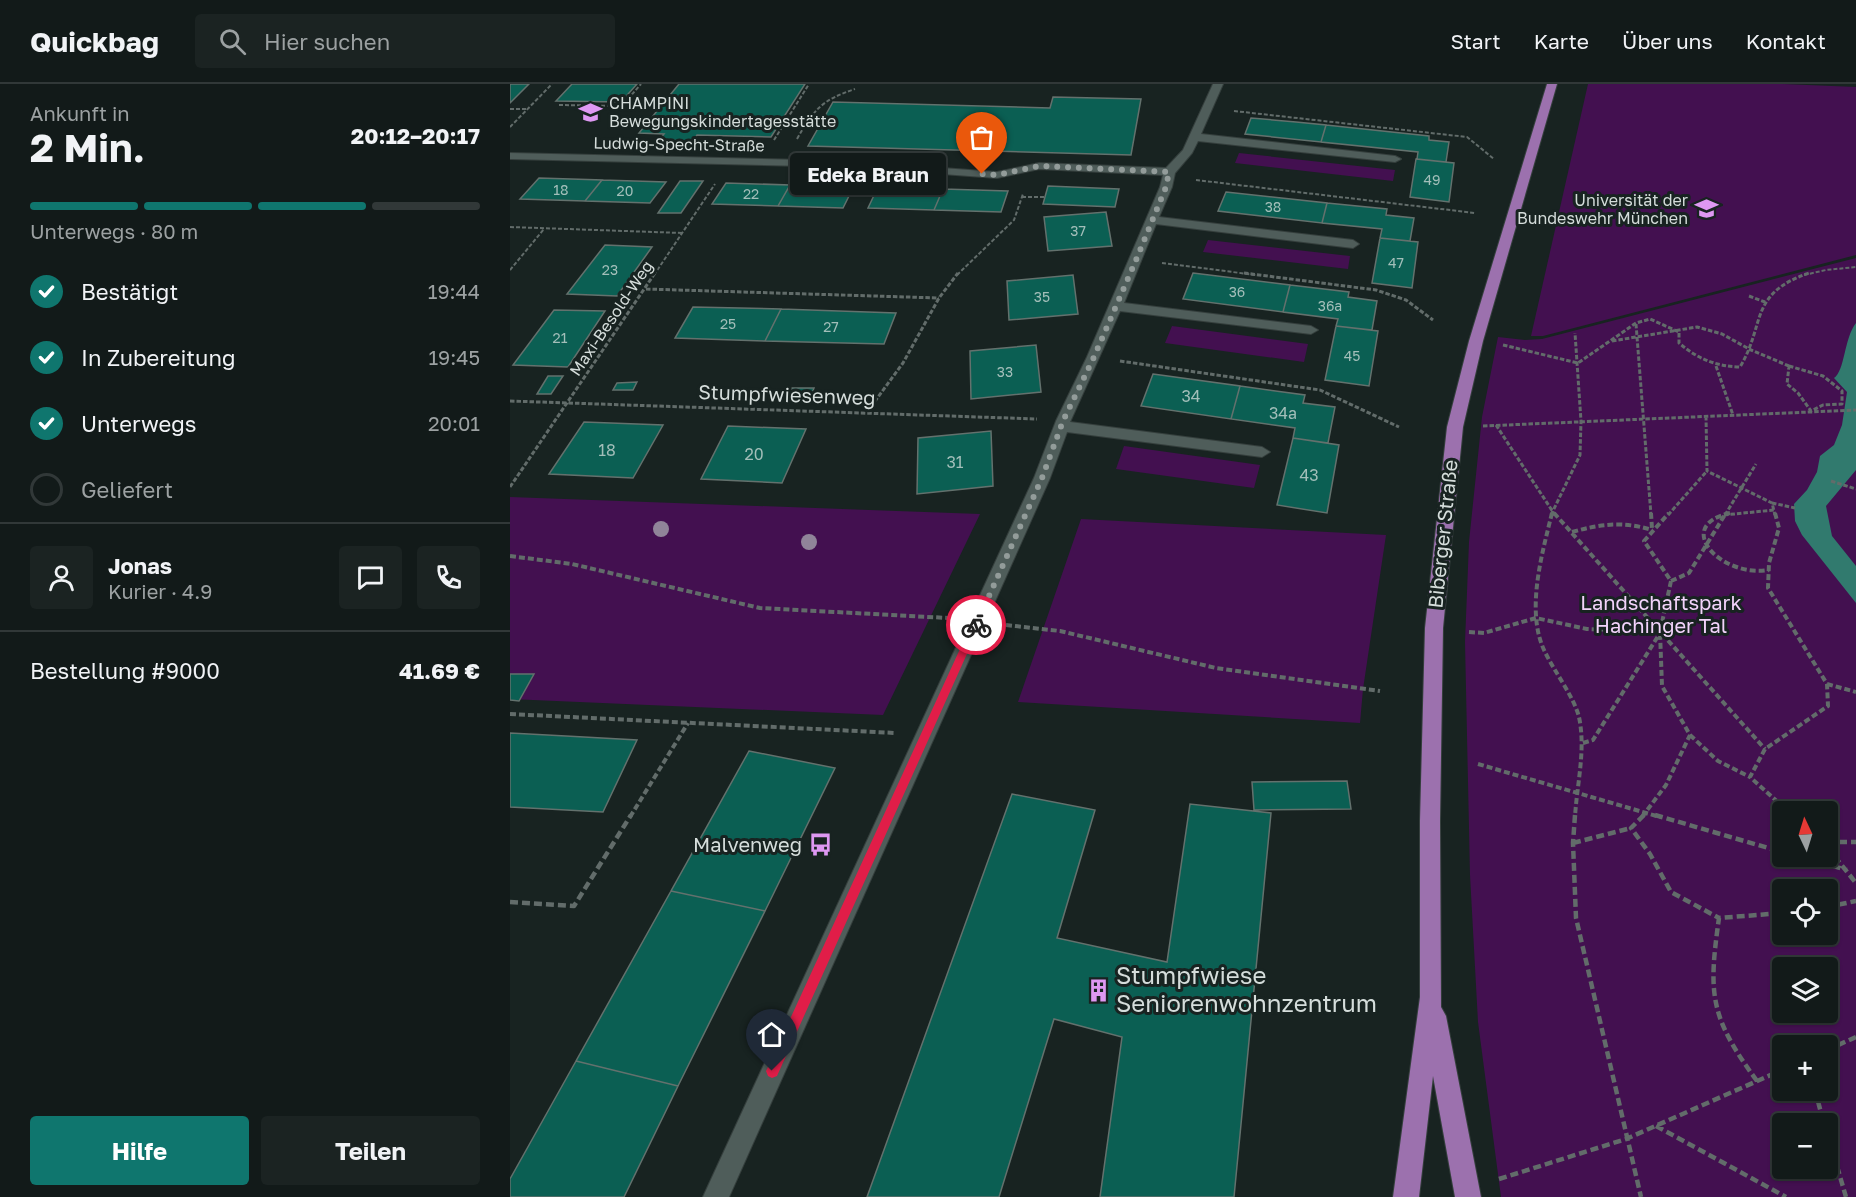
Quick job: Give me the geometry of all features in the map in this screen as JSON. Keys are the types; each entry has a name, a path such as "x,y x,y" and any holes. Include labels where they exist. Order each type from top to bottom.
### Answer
{"main road":[{"name":"Biberger Straße","path":"1406,1197 1431,997 1430,821 1434,628 1441,537 1455,427 1476,341 1552,84"},
{"name":"Biberger Straße","path":"1431,997 1466,1191"}],"street":[{"path":"716,1197 1042,478 1062,423 1094,357 1136,260 1169,174 1188,151 1218,84"},
{"path":"1194,137 1395,159"},
{"name":"Ludwig-Specht-Straße","path":"510,156 846,164 997,175 1039,166 1169,174"},
{"path":"1152,219 1353,244"},
{"path":"1116,306 1311,330"},
{"path":"1062,423 1262,452"}],"path":[{"path":"510,127 552,84"},
{"path":"560,105 622,106 641,84"},
{"path":"774,140 809,84"},
{"path":"795,142 818,104 855,88"},
{"path":"510,109 527,109"},
{"path":"1208,109 1467,136 1494,159"},
{"name":"Maxi-Besold-Weg","path":"510,487 730,162"},
{"path":"1169,174 1475,213"},
{"path":"867,412 903,363 952,279 1000,236 1014,220 1022,197 1045,197"},
{"path":"510,227 682,233"},
{"path":"510,270 545,228"},
{"path":"1136,260 1376,290 1406,300 1433,320"},
{"path":"1679,332 1679,343 1695,357 1716,366 1740,367 1751,350 1757,320 1765,302 1779,288 1795,276 1830,268 1856,267"},
{"path":"645,289 939,298"},
{"path":"1749,296 1765,302"},
{"path":"1519,348 1578,363 1636,323 1650,319 1679,332"},
{"path":"1636,323 1652,530"},
{"path":"1612,341 1679,332 1682,328 1697,327 1722,334 1751,350 1789,366 1823,376 1842,391 1842,404 1823,405 1811,411"},
{"path":"1575,333 1581,422 1580,455 1552,511 1538,569 1536,618 1543,650 1578,714 1583,743 1576,793 1573,843 1576,918 1641,1197"},
{"path":"1094,357 1320,390 1399,427"},
{"path":"1716,366 1733,415"},
{"path":"1789,366 1787,384 1798,393 1811,411"},
{"path":"1828,380 1835,378"},
{"path":"1835,386 1841,385"},
{"name":"Stumpfwiesenweg","path":"510,401 867,412 1062,423"},
{"path":"1455,427 1856,410"},
{"path":"1706,416 1707,471 1644,541 1671,581 1660,633 1662,686 1690,735 1718,762 1750,777 1777,801"},
{"path":"1496,425 1552,511 1765,749"},
{"path":"1724,515 1756,464"},
{"path":"1707,471 1772,503 1795,508"},
{"path":"1831,481 1856,489"},
{"path":"1750,777 1765,749 1828,706 1827,684 1768,588 1768,570 1779,528 1772,503"},
{"path":"1671,581 1689,573 1705,544 1706,530 1715,519 1724,515 1774,510"},
{"path":"1572,532 1600,524 1627,521 1652,530"},
{"path":"1705,544 1712,555 1741,571 1759,574 1768,570"},
{"path":"1469,632 1484,633 1536,618 1587,629 1660,633"},
{"path":"1583,743 1593,740 1660,633"},
{"path":"1827,684 1856,692"},
{"path":"510,714 888,732 924,736"},
{"path":"510,902 574,906 688,723"},
{"path":"1573,843 1631,828 1647,813 1679,766 1690,735"},
{"path":"1478,764 1772,849"},
{"path":"1631,828 1650,854 1671,892 1719,918 1772,914"},
{"path":"1838,842 1856,842"},
{"path":"1838,860 1856,883"},
{"path":"1836,867 1847,870"},
{"path":"1838,905 1856,901"},
{"path":"1719,918 1714,952 1713,990 1724,1033 1757,1081"},
{"path":"1838,1045 1856,1037"},
{"path":"1466,1191 1626,1139 1772,1074"},
{"path":"1656,1126 1786,1197"},
{"path":"1838,1170 1846,1197"}],"green space":[{"name":"Universität der Bundeswehr München","path":"1588,84 1783,84 1856,87 1856,255 1543,336 1531,336"},
{"path":"1239,153 1395,170 1393,181 1235,163"},
{"path":"1208,240 1350,256 1348,269 1203,252"},
{"name":"Landschaftspark Hachinger Tal","path":"1856,258 1856,1197 1501,1197 1478,1022 1470,875 1465,642 1469,542 1482,417 1498,337 1542,339"},
{"path":"1172,326 1308,344 1304,362 1165,343"},
{"path":"1124,446 1260,465 1254,488 1116,469"},
{"path":"510,497 980,514 883,715 510,699"},
{"path":"1081,519 1386,535 1360,723 1018,702"}],"shaded area":[{"path":"1856,323 1856,470 1826,506 1832,536 1856,566 1856,603 1802,535 1795,521 1794,504 1807,490 1817,472 1820,456 1834,445 1842,425 1847,392 1834,378 1840,369 1849,337"}],"building":[{"path":"510,84 529,84 510,103"},
{"path":"572,84 637,84 621,102 556,101"},
{"path":"679,84 805,84 771,137 697,135 693,141 659,140 664,134 639,133"},
{"path":"1053,97 1141,99 1131,155 808,146 833,102 1050,108"},
{"path":"1251,118 1326,125 1321,142 1245,134"},
{"path":"1326,125 1429,136 1429,140 1449,142 1446,162 1417,159 1418,152 1321,142"},
{"path":"1416,159 1454,163 1449,202 1410,197"},
{"path":"539,178 602,180 585,201 520,199"},
{"path":"602,180 666,182 650,203 585,201"},
{"path":"680,181 703,181 681,213 658,213"},
{"path":"726,183 790,185 778,206 712,204"},
{"path":"790,185 854,186 843,208 778,206"},
{"path":"1048,186 1119,189 1115,207 1043,204"},
{"path":"878,187 943,189 934,210 868,208"},
{"path":"943,189 1008,191 1001,212 934,210"},
{"path":"1226,192 1327,203 1322,223 1218,211"},
{"path":"1327,203 1387,209 1386,215 1414,218 1410,241 1380,238 1382,229 1322,223"},
{"path":"1106,212 1112,246 1048,251 1044,217"},
{"path":"1380,238 1418,242 1412,288 1372,283"},
{"path":"605,245 652,247 617,296 567,294"},
{"path":"1193,273 1290,285 1283,312 1183,299"},
{"path":"1073,275 1078,314 1009,320 1007,281"},
{"path":"1290,285 1349,292 1348,297 1377,301 1372,330 1336,326 1338,319 1283,312"},
{"path":"693,307 781,309 765,341 675,338"},
{"path":"781,309 896,313 884,344 765,341"},
{"path":"554,310 605,311 568,367 513,365"},
{"path":"1336,326 1378,331 1369,386 1325,380"},
{"path":"1036,345 1041,392 971,399 970,351"},
{"path":"1153,374 1240,386 1231,419 1141,406"},
{"path":"548,376 563,376 551,394 537,394"},
{"path":"637,382 633,390 613,390 617,383"},
{"path":"1240,386 1305,395 1303,403 1335,407 1328,443 1293,438 1295,428 1231,419"},
{"path":"792,388 814,388 810,398 788,398"},
{"path":"584,422 663,425 633,478 549,474"},
{"path":"728,426 806,429 782,483 701,479"},
{"path":"991,431 993,486 917,494 918,438"},
{"path":"1293,438 1339,445 1327,513 1277,505"},
{"path":"510,674 534,674 519,701 510,700"},
{"path":"510,733 637,740 603,812 510,807"},
{"path":"749,751 835,768 765,911 671,891"},
{"path":"1347,781 1351,809 1254,810 1252,782"},
{"name":"Stumpfwiese Seniorenwohnzentrum","path":"1012,794 1095,810 1057,938 1167,962 1190,804 1271,813 1234,1197 1100,1197 1122,1037 1054,1019 999,1197 867,1197"},
{"path":"671,891 765,911 678,1086 576,1061"},
{"path":"576,1061 678,1086 624,1197 510,1197 510,1179"}],"way so far":[{"path":"976,625 1042,478 1063,421 1094,357 1136,260 1166,187 1169,172 1039,166 997,175 982,174"}],"place":[{"name":"CHAMPINI Bewegungskindertagesstätte","path":"591,112"},
{"name":"Edeka Braun","path":"982,174"},
{"name":"Universität der Bundeswehr München","path":"1706,209"},
{"name":"Malvenweg","path":"820,845"},
{"name":"Stumpfwiese Seniorenwohnzentrum","path":"1098,990"}],"route":[{"path":"772,1071 976,625"}]}
